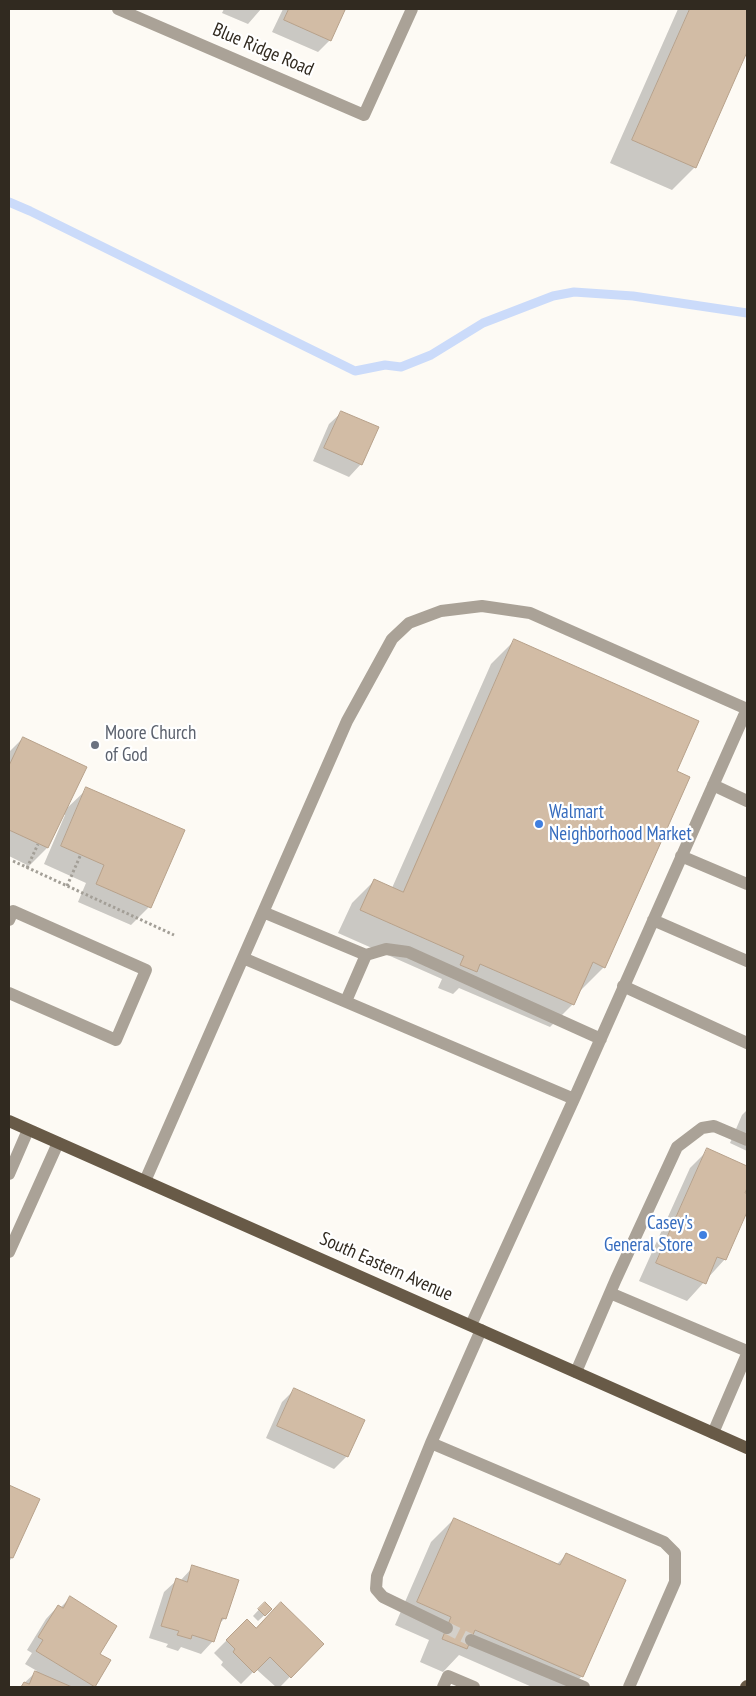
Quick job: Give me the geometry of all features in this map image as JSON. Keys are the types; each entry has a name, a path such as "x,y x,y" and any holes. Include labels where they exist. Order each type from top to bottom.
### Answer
{"main road":[{"name":"South Eastern Avenue","path":"9,1122 747,1448"}],"street":[{"name":"Blue Ridge Road","path":"118,9 364,114 412,9"},
{"path":"145,1181 346,720 392,639 409,623 441,611 482,606 530,613 747,709 623,986 476,1328 377,1576 376,1589 383,1597 446,1628"},
{"path":"712,785 747,801"},
{"path":"681,856 747,884"},
{"path":"9,920 13,911 146,970 116,1040 9,993"},
{"path":"263,912 366,955 386,949 408,952 601,1039"},
{"path":"653,920 747,961"},
{"path":"346,1002 366,955"},
{"path":"242,958 574,1099"},
{"path":"623,986 747,1043"},
{"path":"576,1372 677,1147 702,1128 714,1126 747,1140"},
{"path":"9,1174 28,1130"},
{"path":"9,1252 58,1143"},
{"path":"610,1293 747,1352 713,1433"},
{"path":"431,1443 664,1542 675,1554 675,1582 629,1687"},
{"path":"471,1640 584,1687"},
{"path":"444,1687 448,1676 474,1687"}],"path":[{"path":"26,868 38,844"},
{"path":"66,886 80,854"},
{"path":"13,861 174,935"}],"building":[{"path":"289,9 345,10 331,41 284,20"},
{"path":"690,9 747,9 747,52 696,168 632,140"},
{"path":"341,411 379,427 362,465 324,448"},
{"path":"514,639 699,721 677,771 690,777 605,968 593,962 574,1005 480,964 477,972 460,965 464,956 360,910 374,879 403,892"},
{"path":"23,737 87,767 48,848 9,830 9,766"},
{"path":"86,787 185,830 151,908 96,884 104,865 61,846"},
{"name":"Casey's General Store","path":"707,1148 747,1166 747,1188 745,1193 747,1193 747,1212 726,1260 717,1257 706,1284 656,1263"},
{"path":"294,1388 365,1420 348,1457 277,1426"},
{"path":"9,1485 40,1499 13,1558 9,1557"},
{"path":"454,1518 560,1565 566,1553 626,1580 583,1677 475,1630 467,1649 442,1639 451,1617 417,1602"},
{"path":"192,1565 239,1580 226,1619 222,1618 214,1642 192,1635 191,1639 177,1635 179,1631 161,1626 176,1578 187,1582"},
{"path":"70,1596 117,1626 100,1654 111,1660 95,1687 36,1651 43,1640 38,1637 58,1605 63,1608"},
{"path":"265,1602 272,1609 265,1616 258,1609"},
{"path":"281,1602 324,1644 291,1678 270,1657 254,1673 233,1652 235,1649 226,1640 247,1619 256,1628"},
{"path":"35,1671 72,1687 21,1687 24,1682 29,1684"}],"waterway":[{"path":"9,202 355,371 385,365 401,367 431,355 483,323 553,296 574,292 633,296 747,313"}],"tunnel":[{"path":"447,1628 471,1640"}],"place":[{"name":"Moore Church of God","path":"95,745"},
{"name":"Walmart Neighborhood Market","path":"539,824"},
{"name":"Casey's General Store","path":"703,1235"}]}
